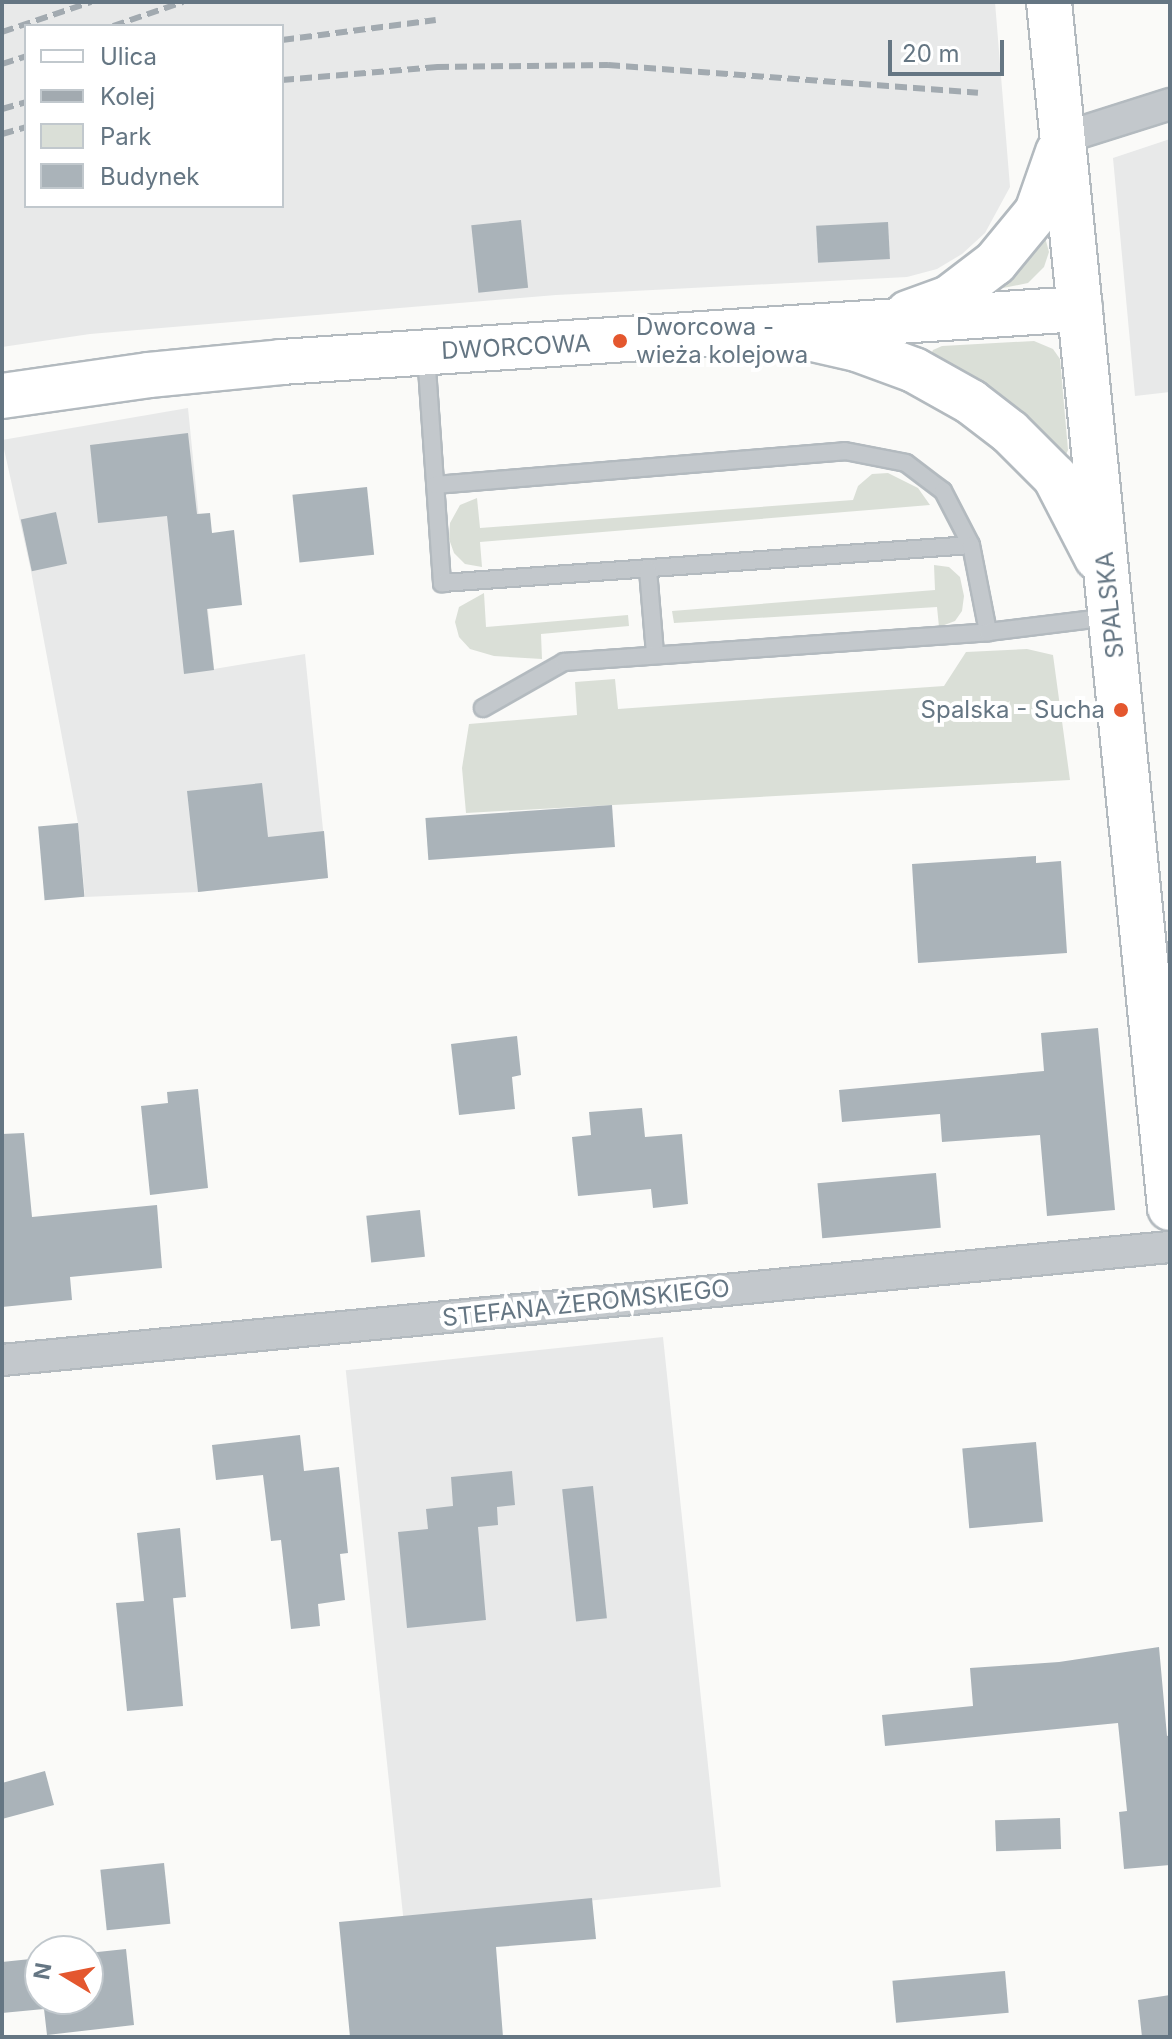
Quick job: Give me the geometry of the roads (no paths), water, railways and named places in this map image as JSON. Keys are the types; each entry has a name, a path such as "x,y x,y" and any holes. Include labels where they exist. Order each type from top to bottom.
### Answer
{"street":[{"name":"SPALSKA","path":"1049,2 1170,1208"},
{"path":"880,324 949,298 995,263 1037,212 1063,138 1170,104"},
{"name":"DWORCOWA","path":"2,396 149,375 426,352 1080,309"},
{"path":"771,330 857,349 914,370 971,402 1010,432 1055,477 1110,599"},
{"name":"STEFANA ŻEROMSKIEGO","path":"2,1360 1170,1247"}],"lane":[{"path":"426,352 442,583 971,545"},
{"path":"435,485 845,451 906,463 943,491 971,545 988,632"},
{"path":"648,570 655,654"},
{"path":"483,708 564,662 988,632 1110,599"}],"railway":[{"path":"26,24 91,2"},
{"path":"119,24 183,2"},
{"path":"284,40 436,20"},
{"path":"2,32 24,25"},
{"path":"2,64 24,57"},
{"path":"284,80 437,67 608,65 978,93"},
{"path":"2,109 24,103"},
{"path":"2,134 24,128"}],"place":[{"name":"Dworcowa - wieża kolejowa","path":"620,341"},
{"name":"Spalska - Sucha","path":"1121,710"}]}
